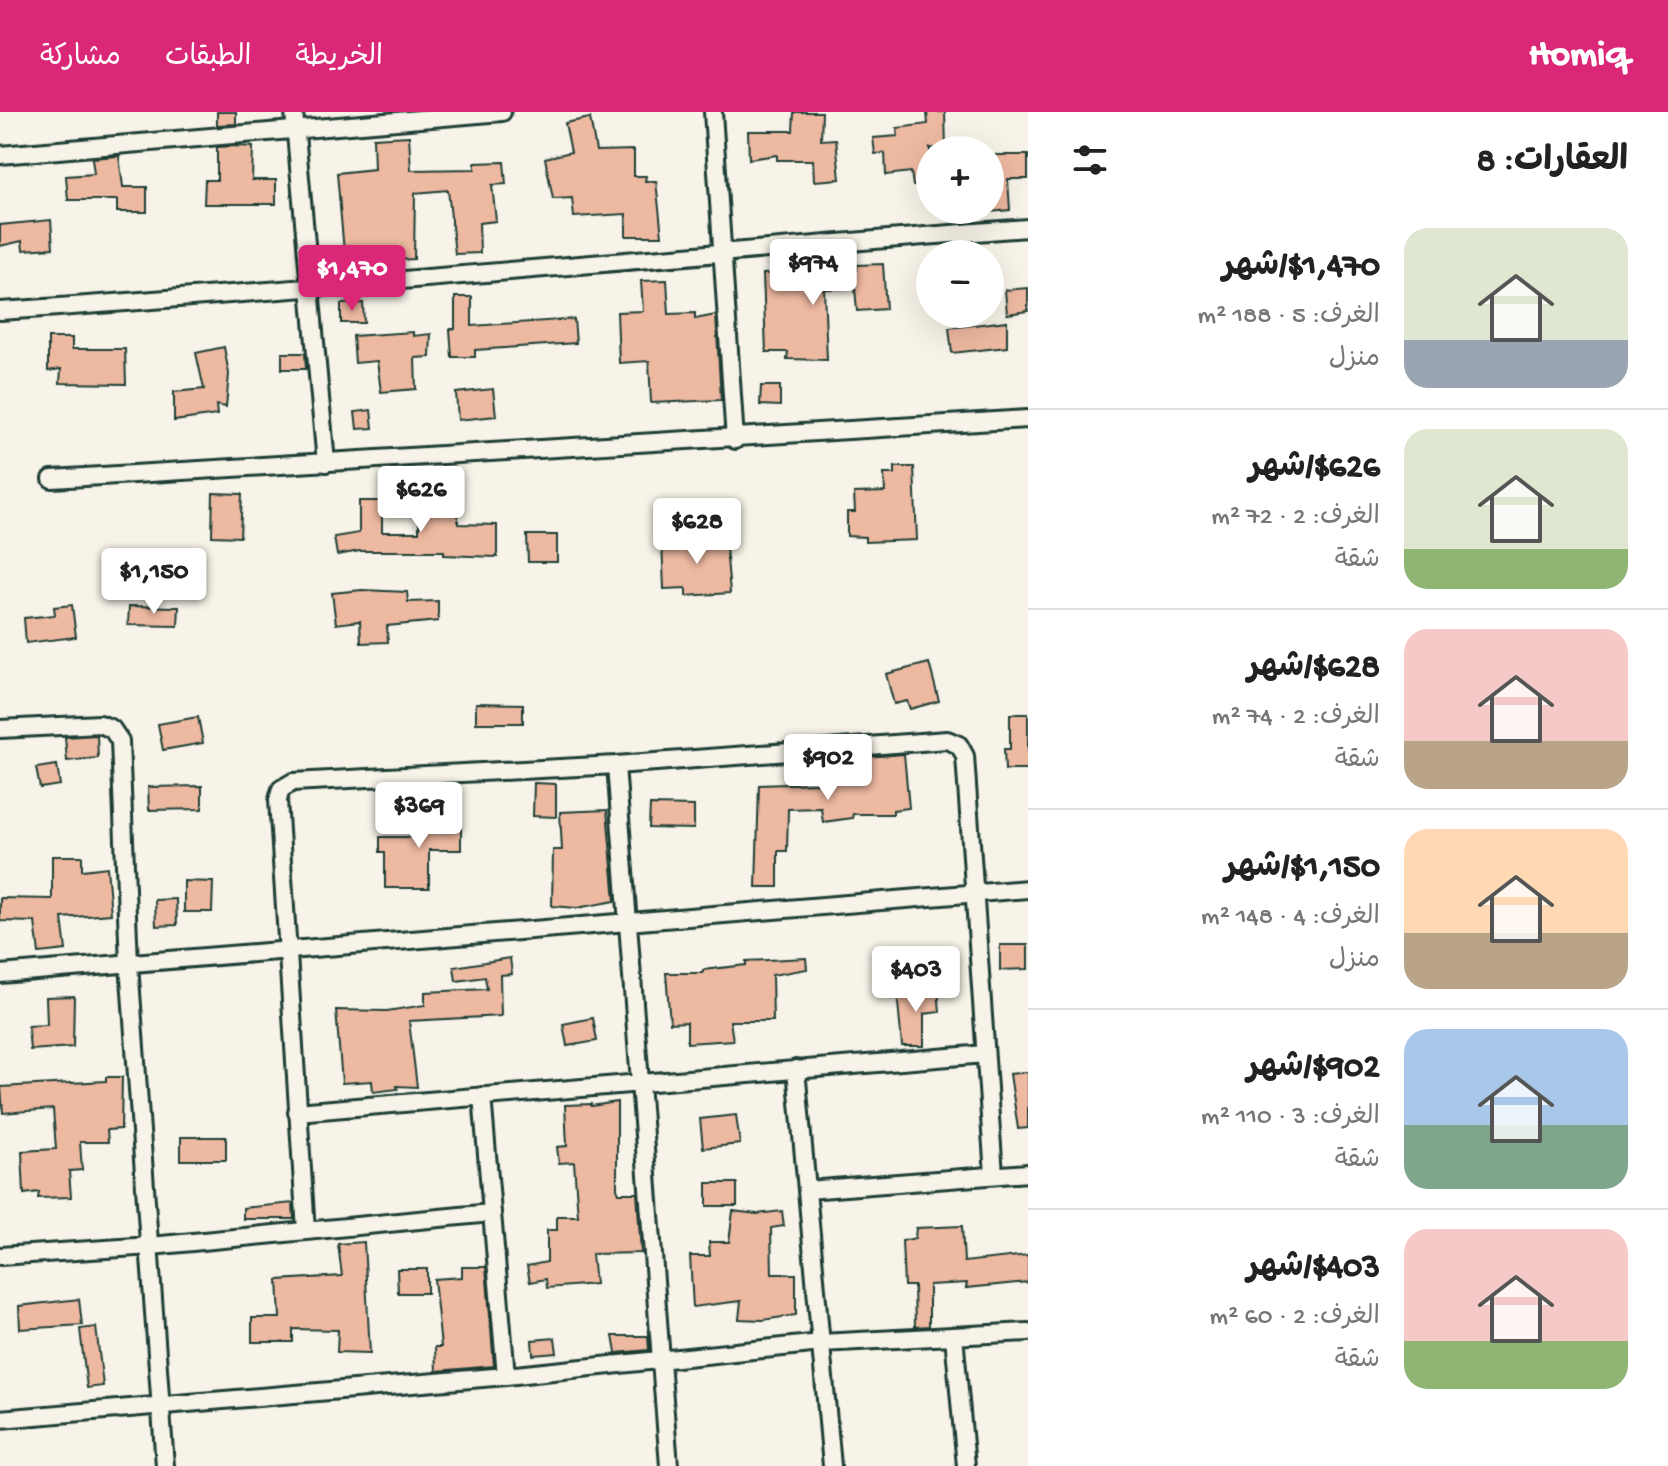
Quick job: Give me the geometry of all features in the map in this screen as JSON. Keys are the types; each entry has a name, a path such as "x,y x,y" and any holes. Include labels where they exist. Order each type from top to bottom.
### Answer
{"street":[{"path":"294,112 326,463"},
{"path":"0,155 296,133 502,112"},
{"path":"713,112 735,440"},
{"path":"0,311 310,290 722,251 1028,228"},
{"path":"52,479 735,440 1028,419"},
{"path":"0,729 100,724 112,729 120,741 129,964 165,1466"},
{"path":"306,1231 278,800 281,789 293,782 616,765 947,740 959,745 965,756 994,1175"},
{"path":"616,765 669,1466"},
{"path":"0,974 1028,889"},
{"path":"297,1112 985,1054"},
{"path":"796,1069 832,1466"},
{"path":"482,1096 506,1376"},
{"path":"807,1190 1028,1173"},
{"path":"0,1256 151,1246 491,1213"},
{"path":"0,1419 506,1376 821,1343 1028,1332"},
{"path":"954,1336 966,1466"}],"building":[{"path":"217,112 236,112 236,124 217,125"},
{"path":"794,112 822,112 821,140 836,139 840,179 814,181 813,160 777,160 777,155 749,159 748,131 793,131"},
{"path":"927,112 945,112 946,136 916,136 916,186 913,186 911,172 886,175 885,153 875,154 873,138 898,136 897,128 928,124"},
{"path":"590,118 596,151 634,150 634,176 646,176 645,181 656,181 662,236 626,236 626,214 574,217 572,198 553,199 545,158 571,152 565,123"},
{"path":"409,136 411,170 475,169 475,163 504,162 506,184 492,185 496,221 479,223 480,253 455,254 448,190 415,193 414,259 345,263 337,173 374,169 373,138"},
{"path":"217,147 253,147 252,180 276,180 276,204 204,204 205,180 217,180"},
{"path":"1004,155 1028,155 1028,179 1008,179 1010,210 1004,211"},
{"path":"119,156 123,187 147,187 147,212 117,212 117,200 68,200 66,176 94,174 92,158"},
{"path":"51,220 53,248 23,250 22,241 0,246 0,225"},
{"path":"883,264 886,309 857,311 855,288 824,289 827,360 787,359 788,352 766,352 763,274 857,270 857,265"},
{"path":"667,280 669,314 695,313 695,319 716,315 721,400 651,403 649,361 619,363 617,312 643,311 641,281"},
{"path":"1028,288 1028,311 1007,314 1005,290"},
{"path":"455,297 472,297 472,326 574,319 576,343 475,350 475,357 452,357 450,329 455,329"},
{"path":"363,303 364,323 341,323 341,304"},
{"path":"1004,321 1007,321 1007,347 952,353 949,328 1004,328"},
{"path":"413,332 413,336 431,334 430,357 415,358 416,389 381,392 377,361 355,363 353,336"},
{"path":"48,338 72,338 72,349 125,349 126,384 60,383 61,369 48,371"},
{"path":"224,347 229,374 226,407 216,405 217,415 174,421 174,392 204,389 196,353"},
{"path":"282,353 305,353 306,369 282,369"},
{"path":"761,386 780,386 780,406 760,405"},
{"path":"493,389 496,416 458,420 456,393"},
{"path":"371,410 373,428 357,429 355,412"},
{"path":"895,467 914,467 917,540 865,542 865,537 847,536 847,512 855,512 854,493 885,492 884,474 895,474"},
{"path":"213,493 242,494 240,537 212,536"},
{"path":"359,501 382,501 382,532 419,532 419,508 458,507 458,524 497,525 497,557 444,555 444,551 360,551 337,555 334,537 359,533"},
{"path":"527,535 557,535 557,562 528,562"},
{"path":"725,535 730,593 686,596 686,588 664,589 662,542"},
{"path":"362,590 407,592 408,602 438,601 438,621 387,626 388,642 361,643 360,621 336,624 332,593"},
{"path":"72,605 76,637 26,643 24,618 55,615 54,607"},
{"path":"129,606 179,607 178,626 128,625"},
{"path":"929,663 939,701 910,709 907,701 894,704 886,674"},
{"path":"476,703 523,704 523,723 476,723"},
{"path":"1010,714 1028,714 1028,770 1005,770 1004,749 1010,749"},
{"path":"198,717 203,743 163,750 158,724"},
{"path":"97,735 98,758 67,761 65,737"},
{"path":"904,754 909,808 893,810 893,814 853,814 852,818 823,822 821,808 788,809 787,851 778,851 778,887 756,887 759,785 817,783 816,761"},
{"path":"57,765 60,785 40,788 36,768"},
{"path":"534,783 556,784 556,817 533,816"},
{"path":"202,786 202,809 149,810 148,787"},
{"path":"650,805 694,806 694,829 649,828"},
{"path":"607,810 615,901 577,908 552,906 553,850 562,850 560,812"},
{"path":"411,816 461,817 461,850 429,850 429,888 385,888 385,852 380,852 380,837 411,837"},
{"path":"52,856 82,856 82,870 107,867 111,914 62,918 66,950 39,953 35,922 0,921 0,898 52,899"},
{"path":"184,881 213,882 212,912 184,912"},
{"path":"176,899 177,925 156,926 155,900"},
{"path":"1000,945 1028,945 1028,969 1000,970"},
{"path":"510,958 512,974 500,975 501,1016 409,1021 417,1087 397,1086 398,1089 373,1092 372,1081 342,1083 336,1010 387,1011 425,1005 425,992 487,989 485,977 456,981 454,967"},
{"path":"806,958 807,969 772,975 773,1021 730,1021 733,1040 687,1043 687,1022 670,1023 666,973 703,973 703,970 746,965 746,961"},
{"path":"938,989 940,1012 924,1014 924,1046 902,1046 897,992"},
{"path":"74,996 73,1047 30,1050 28,1026 47,1025 46,997"},
{"path":"593,1018 597,1041 567,1046 563,1024"},
{"path":"1028,1072 1028,1128 1018,1129 1010,1074"},
{"path":"106,1077 122,1077 121,1129 107,1130 108,1142 80,1142 82,1170 69,1171 71,1197 38,1198 39,1192 24,1194 22,1151 56,1149 53,1109 3,1113 1,1087 106,1081"},
{"path":"617,1102 617,1188 619,1193 637,1193 641,1253 592,1254 595,1284 547,1288 546,1279 530,1282 527,1266 547,1262 547,1230 557,1230 557,1216 578,1216 574,1162 559,1163 557,1147 567,1146 565,1105 591,1106"},
{"path":"736,1115 740,1144 703,1148 700,1119"},
{"path":"181,1137 226,1137 226,1160 181,1160"},
{"path":"707,1183 737,1183 737,1206 707,1206"},
{"path":"293,1203 294,1219 243,1219 243,1208"},
{"path":"733,1211 757,1214 782,1211 784,1226 771,1228 772,1274 796,1274 796,1315 763,1320 739,1319 741,1301 693,1307 690,1256 710,1256 709,1242 729,1242"},
{"path":"962,1226 964,1262 1028,1255 1028,1282 966,1288 967,1283 929,1285 929,1326 915,1327 914,1286 904,1286 902,1241 915,1238 916,1228"},
{"path":"364,1242 370,1353 337,1352 338,1330 293,1329 293,1342 252,1342 252,1318 280,1318 278,1280 342,1276 338,1244"},
{"path":"462,1267 486,1267 494,1366 436,1371 435,1347 441,1347 434,1279 462,1277"},
{"path":"397,1269 427,1269 427,1293 398,1293"},
{"path":"79,1299 82,1325 20,1329 19,1306"},
{"path":"96,1327 103,1386 87,1388 80,1329"},
{"path":"613,1336 648,1336 649,1350 616,1353"},
{"path":"555,1338 557,1353 533,1355 532,1340"}]}
